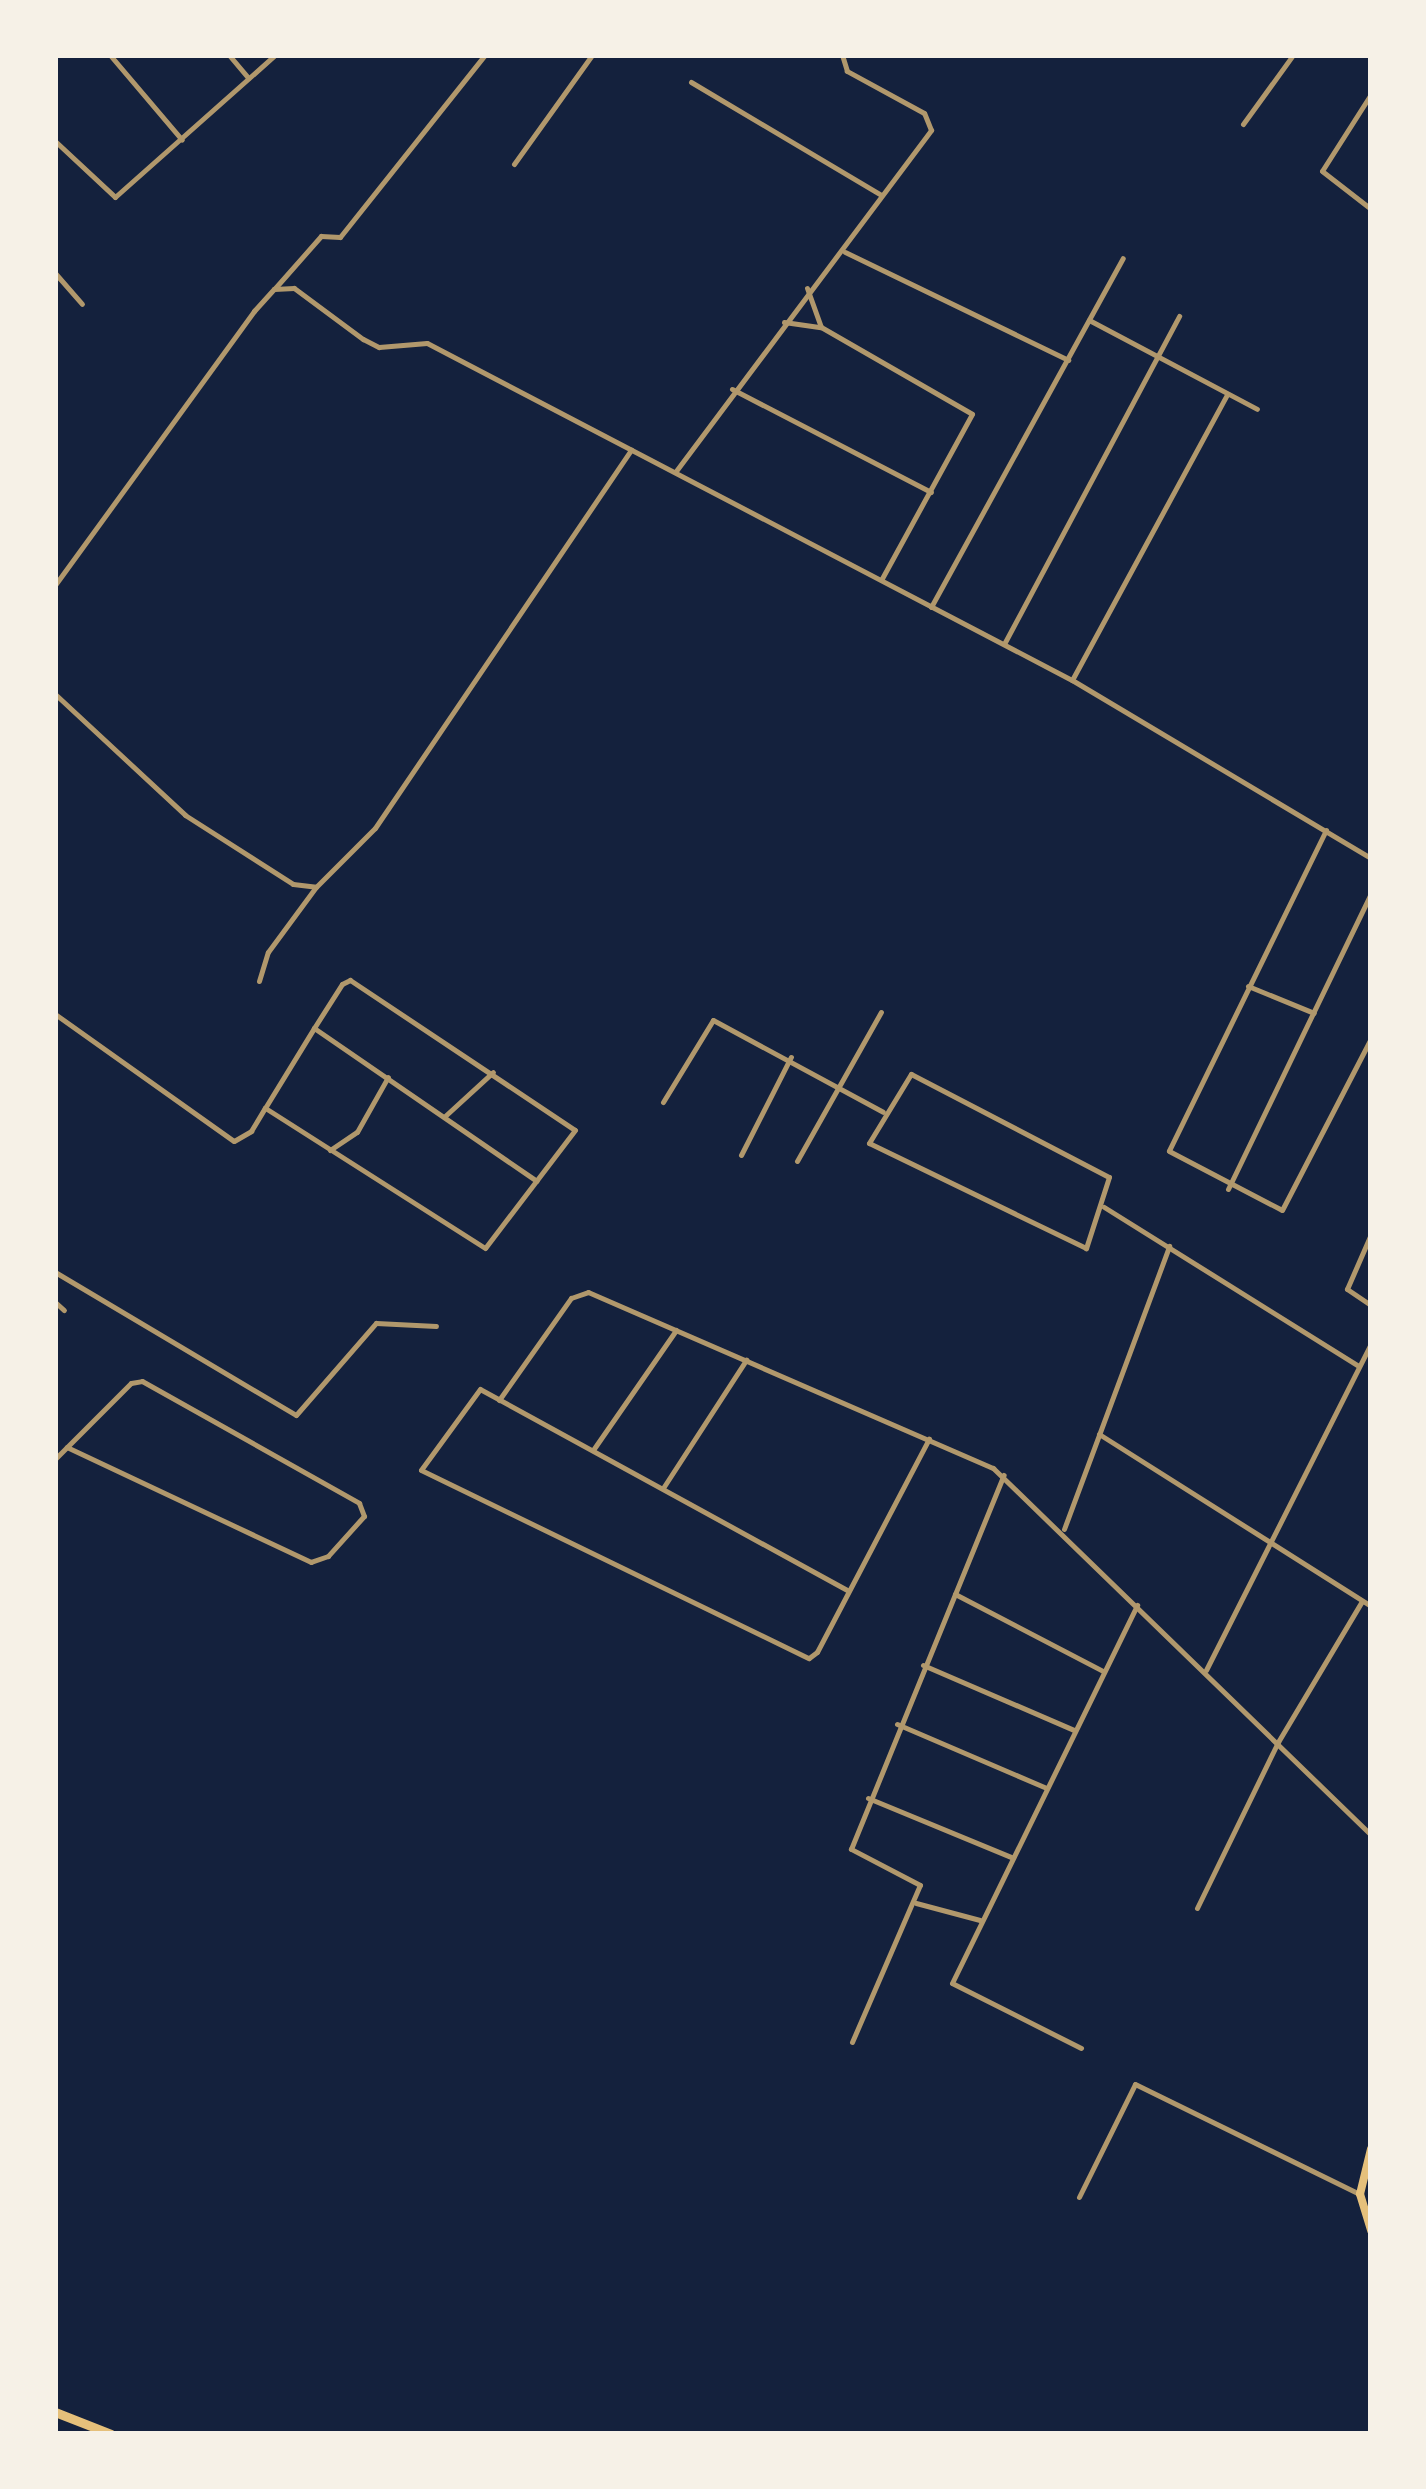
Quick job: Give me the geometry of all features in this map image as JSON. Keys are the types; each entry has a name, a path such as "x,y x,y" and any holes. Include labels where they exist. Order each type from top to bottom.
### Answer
{"main road":[{"path":"1371,2149 1360,2194 1371,2230"},
{"path":"55,2412 111,2434"}],"street":[{"path":"110,55 182,140"},
{"path":"229,55 248,78"},
{"path":"55,141 115,197 275,55"},
{"path":"55,586 274,290 321,236 340,237 486,55"},
{"path":"514,164 592,55"},
{"path":"676,471 807,288 932,124 847,70 842,55"},
{"path":"1243,124 1294,55"},
{"path":"691,82 881,195"},
{"path":"1371,94 1322,171 1371,208"},
{"path":"845,252 1068,360"},
{"path":"931,607 1123,258"},
{"path":"55,272 82,304"},
{"path":"274,290 294,288 379,348 428,343 676,471 1072,680 1371,858"},
{"path":"807,288 821,327"},
{"path":"1004,644 1180,316"},
{"path":"1089,320 1256,409"},
{"path":"784,322 821,327 972,414 881,580"},
{"path":"732,390 931,492"},
{"path":"1072,680 1227,394"},
{"path":"259,981 268,952 316,887 375,828 632,450"},
{"path":"55,694 184,815 293,884 316,887"},
{"path":"1326,829 1169,1151 1270,1211 1290,1203 1371,1038"},
{"path":"1228,1189 1371,893"},
{"path":"55,1014 234,1142 265,1108 314,1028 350,980 574,1126 509,1226 476,1247 265,1108"},
{"path":"1248,986 1314,1013"},
{"path":"797,1161 881,1012"},
{"path":"662,1102 708,1020 790,1057 883,1112"},
{"path":"314,1028 536,1181"},
{"path":"741,1155 790,1057"},
{"path":"445,1116 492,1072"},
{"path":"910,1074 1109,1177 1104,1207 1081,1250 874,1147 868,1136 910,1074"},
{"path":"330,1150 357,1132 388,1077"},
{"path":"1104,1207 1358,1366"},
{"path":"1371,1234 1347,1289 1371,1305"},
{"path":"1064,1529 1169,1246"},
{"path":"55,1272 296,1415 376,1323 436,1326"},
{"path":"499,1400 581,1293 746,1360 1004,1475 1064,1529 1371,1834"},
{"path":"55,1302 64,1310"},
{"path":"593,1450 676,1330"},
{"path":"1206,1670 1371,1343"},
{"path":"663,1488 746,1360"},
{"path":"55,1458 68,1446 142,1381 359,1503 364,1516 328,1556 311,1562 68,1446"},
{"path":"846,1590 499,1400 470,1391 424,1477 809,1658 929,1439"},
{"path":"1099,1434 1371,1606"},
{"path":"852,2042 916,1903 917,1880 851,1849 897,1724 1004,1475"},
{"path":"954,1594 1103,1672"},
{"path":"1197,1908 1278,1742 1362,1601"},
{"path":"1081,2048 956,1989 981,1920 1137,1605"},
{"path":"923,1665 1074,1730"},
{"path":"897,1724 1046,1788"},
{"path":"868,1798 1011,1858"},
{"path":"916,1903 981,1920"},
{"path":"1079,2197 1135,2084 1360,2194"}]}
